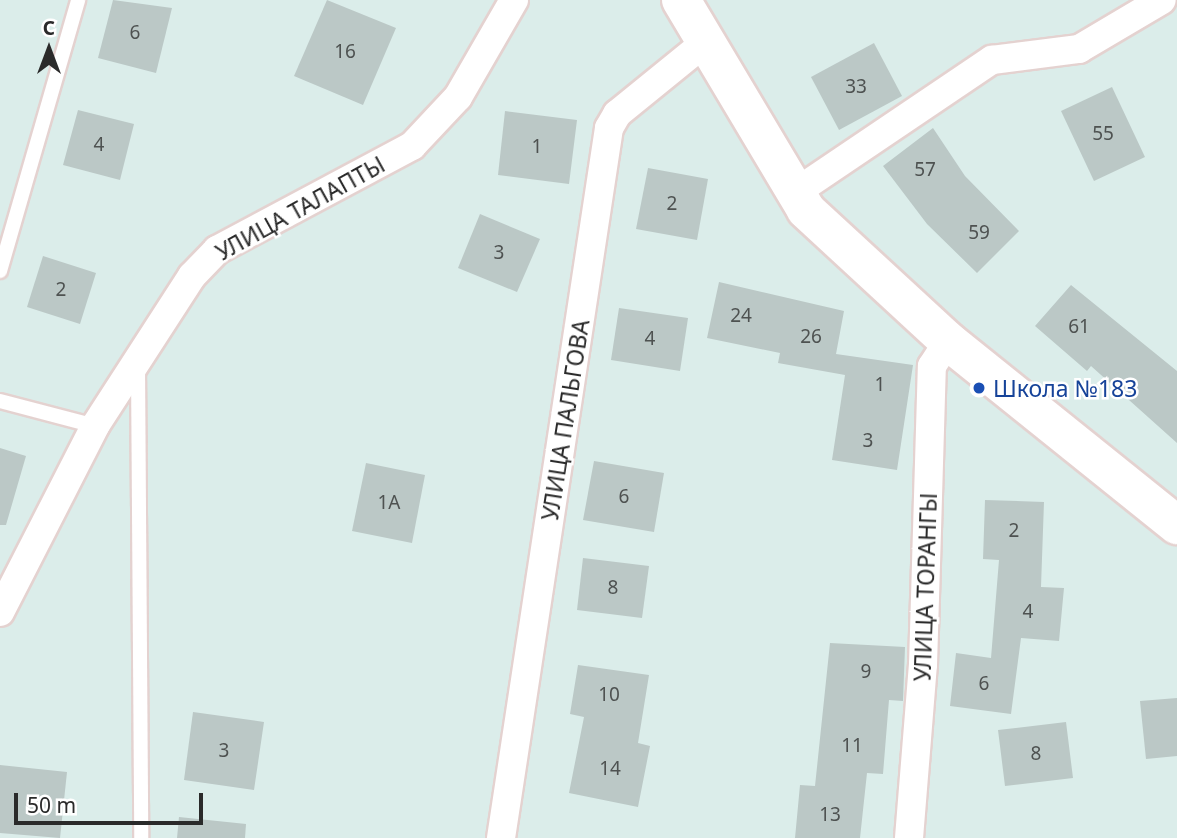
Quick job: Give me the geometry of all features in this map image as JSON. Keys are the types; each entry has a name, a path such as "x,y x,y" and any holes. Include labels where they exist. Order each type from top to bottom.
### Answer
{"street":[{"name":"УЛИЦА ТАЛАПТЫ","path":"0,612 95,426 192,276 217,250 412,146 458,97 514,0"},
{"path":"681,0 703,44 793,194 948,341 1177,525"},
{"path":"793,194 992,60 1079,49 1163,0"},
{"name":"УЛИЦА ПАЛЬГОВА","path":"501,838 609,128 617,114 703,44"},
{"name":"УЛИЦА ТОРАНГЫ","path":"909,838 923,665 932,366 948,341"}],"lane":[{"path":"0,271 78,0"},
{"path":"138,363 141,838"},
{"path":"0,401 95,426"}],"building":[{"path":"113,0 172,8 156,73 98,58"},
{"path":"327,0 396,28 363,105 294,76"},
{"path":"874,43 902,96 839,130 811,77"},
{"path":"1112,87 1145,157 1094,181 1061,111"},
{"path":"78,110 134,124 120,180 63,165"},
{"path":"505,111 577,120 569,184 498,175"},
{"path":"933,128 965,176 1019,231 977,273 927,224 883,166"},
{"path":"648,168 708,179 697,240 636,229"},
{"path":"480,214 540,239 517,292 458,268"},
{"path":"43,256 96,273 80,324 27,307"},
{"path":"719,282 844,311 836,354 913,365 897,470 832,460 845,375 778,363 780,353 707,338"},
{"path":"1071,285 1177,371 1177,443 1091,366 1087,371 1035,326"},
{"path":"619,308 688,318 680,371 611,360"},
{"path":"0,448 26,456 6,525 0,525"},
{"path":"594,461 664,473 654,532 583,520"},
{"path":"366,463 425,475 412,543 352,531"},
{"path":"985,500 1044,502 1041,587 1064,588 1059,641 1021,638 1011,714 950,706 956,653 991,658 999,560 983,559"},
{"path":"583,558 649,566 642,618 577,610"},
{"path":"830,643 905,647 903,701 889,700 883,774 867,773 860,838 795,838 800,785 815,786"},
{"path":"578,665 649,675 638,743 650,746 638,807 569,793 584,717 570,714"},
{"path":"1177,698 1177,756 1146,759 1140,701"},
{"path":"193,712 264,722 254,790 184,780"},
{"path":"1066,722 1073,778 1005,786 998,730"},
{"path":"0,765 67,772 60,838 0,833"},
{"path":"179,817 246,824 245,838 177,838"}],"place":[{"name":"Школа №183","path":"979,388"}]}
